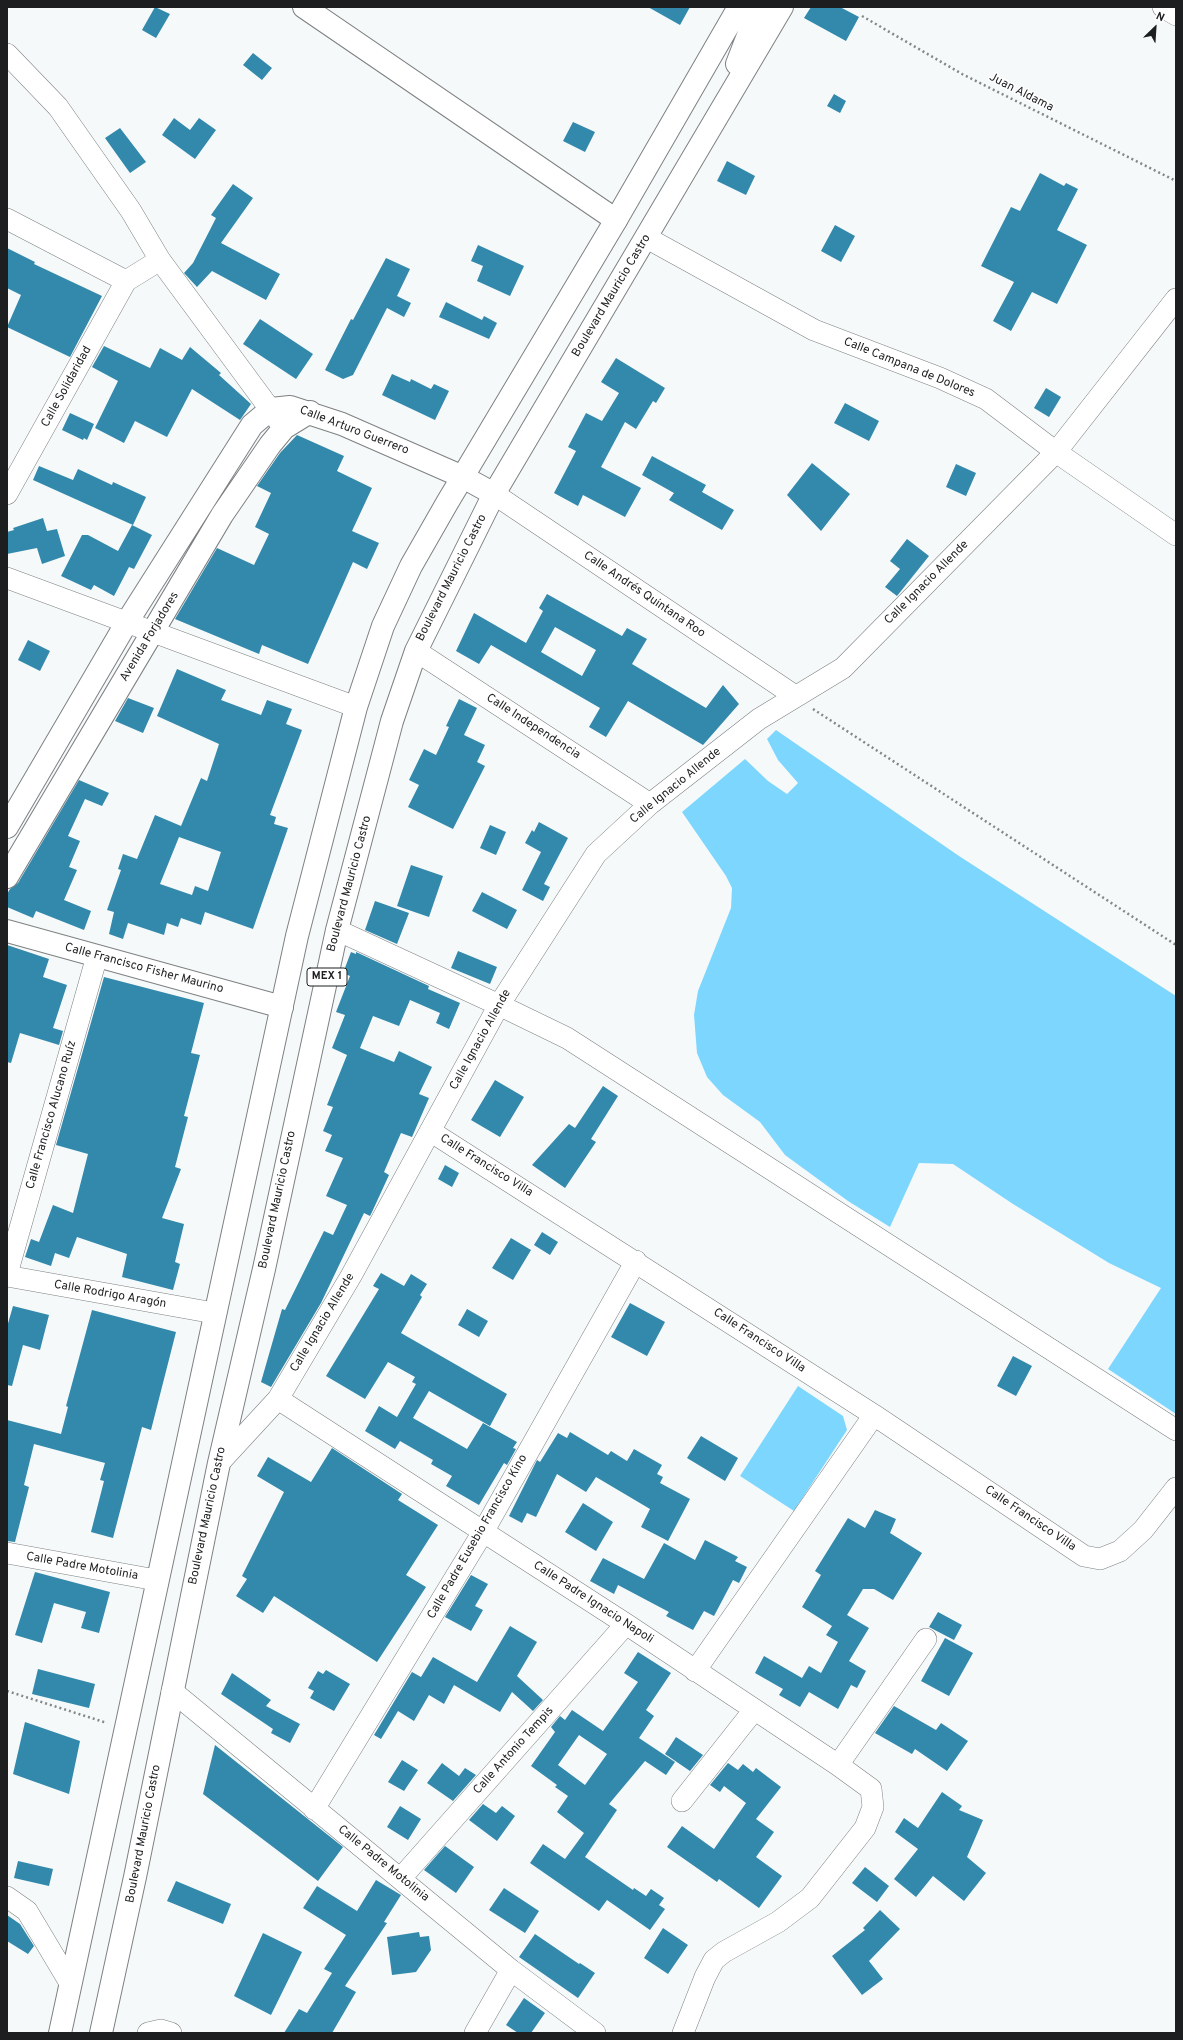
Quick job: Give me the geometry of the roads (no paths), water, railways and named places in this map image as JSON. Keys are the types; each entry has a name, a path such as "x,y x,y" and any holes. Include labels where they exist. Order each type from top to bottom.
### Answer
{"main road":[{"path":"304,7 616,220"},
{"path":"732,93 737,65 759,7"},
{"name":"Boulevard Mauricio Castro","path":"102,2033 219,1463 264,1269 337,930 392,721 416,651 494,494 647,238 782,7"},
{"name":"MEX 1","path":"60,2033 127,1729 156,1580 214,1313 228,1259 297,936 356,707 383,626 412,566 463,477 616,220 738,8"},
{"name":"Calle Arturo Guerrero","path":"271,409 290,407 310,412 379,440 463,477 494,494"},
{"path":"7,827 127,622 252,425 271,409"},
{"name":"Avenida Forjadores","path":"7,877 222,515 270,445 284,428 310,412"},
{"name":"Calle Francisco Fisher Maurino","path":"7,931 282,1007"}],"street":[{"path":"1163,7 1176,15"},
{"path":"7,54 58,107 131,211 160,260 284,428"},
{"path":"7,219 126,281 160,260"},
{"name":"Calle Campana de Dolores","path":"647,238 814,330 940,378 986,399 1056,452 1176,535"},
{"name":"Calle Solidaridad","path":"7,494 126,281"},
{"name":"Calle Ignacio Allende","path":"219,1463 278,1398 351,1276 499,1005 596,854 650,804 759,719 843,668 1056,452 1176,299"},
{"name":"Calle Andrés Quintana Roo","path":"494,494 795,696"},
{"path":"7,578 127,622 152,633 356,707"},
{"name":"Calle Independencia","path":"416,651 650,804"},
{"path":"337,930 567,1038 1176,1430"},
{"name":"Calle Francisco Alucano Ruíz","path":"7,1275 97,956"},
{"name":"Calle Francisco Villa","path":"430,1131 636,1261 874,1415 1084,1556 1100,1560 1120,1551 1143,1530 1176,1488"},
{"name":"Calle Padre Eusebio Francisco Kino","path":"314,1809 484,1532 636,1261"},
{"name":"Calle Rodrigo Aragón","path":"7,1275 214,1313"},
{"name":"Calle Padre Ignacio Napoli","path":"278,1398 626,1624 838,1765 871,1789 873,1807 865,1828 810,1898 778,1922 724,1952 714,1960 705,1977 683,2033"},
{"path":"695,1671 874,1415"},
{"name":"Calle Padre Motolinia","path":"7,1553 156,1580"},
{"name":"Calle Antonio Tempis","path":"401,1878 626,1624"},
{"path":"838,1765 926,1639"},
{"name":"Calle Padre Motolinia","path":"172,1691 511,1970 595,2033"},
{"path":"682,1801 754,1710"},
{"path":"7,1897 27,1911 70,1983"},
{"path":"474,2033 511,1970"},
{"path":"148,2033 161,2030 171,2033"}]}
